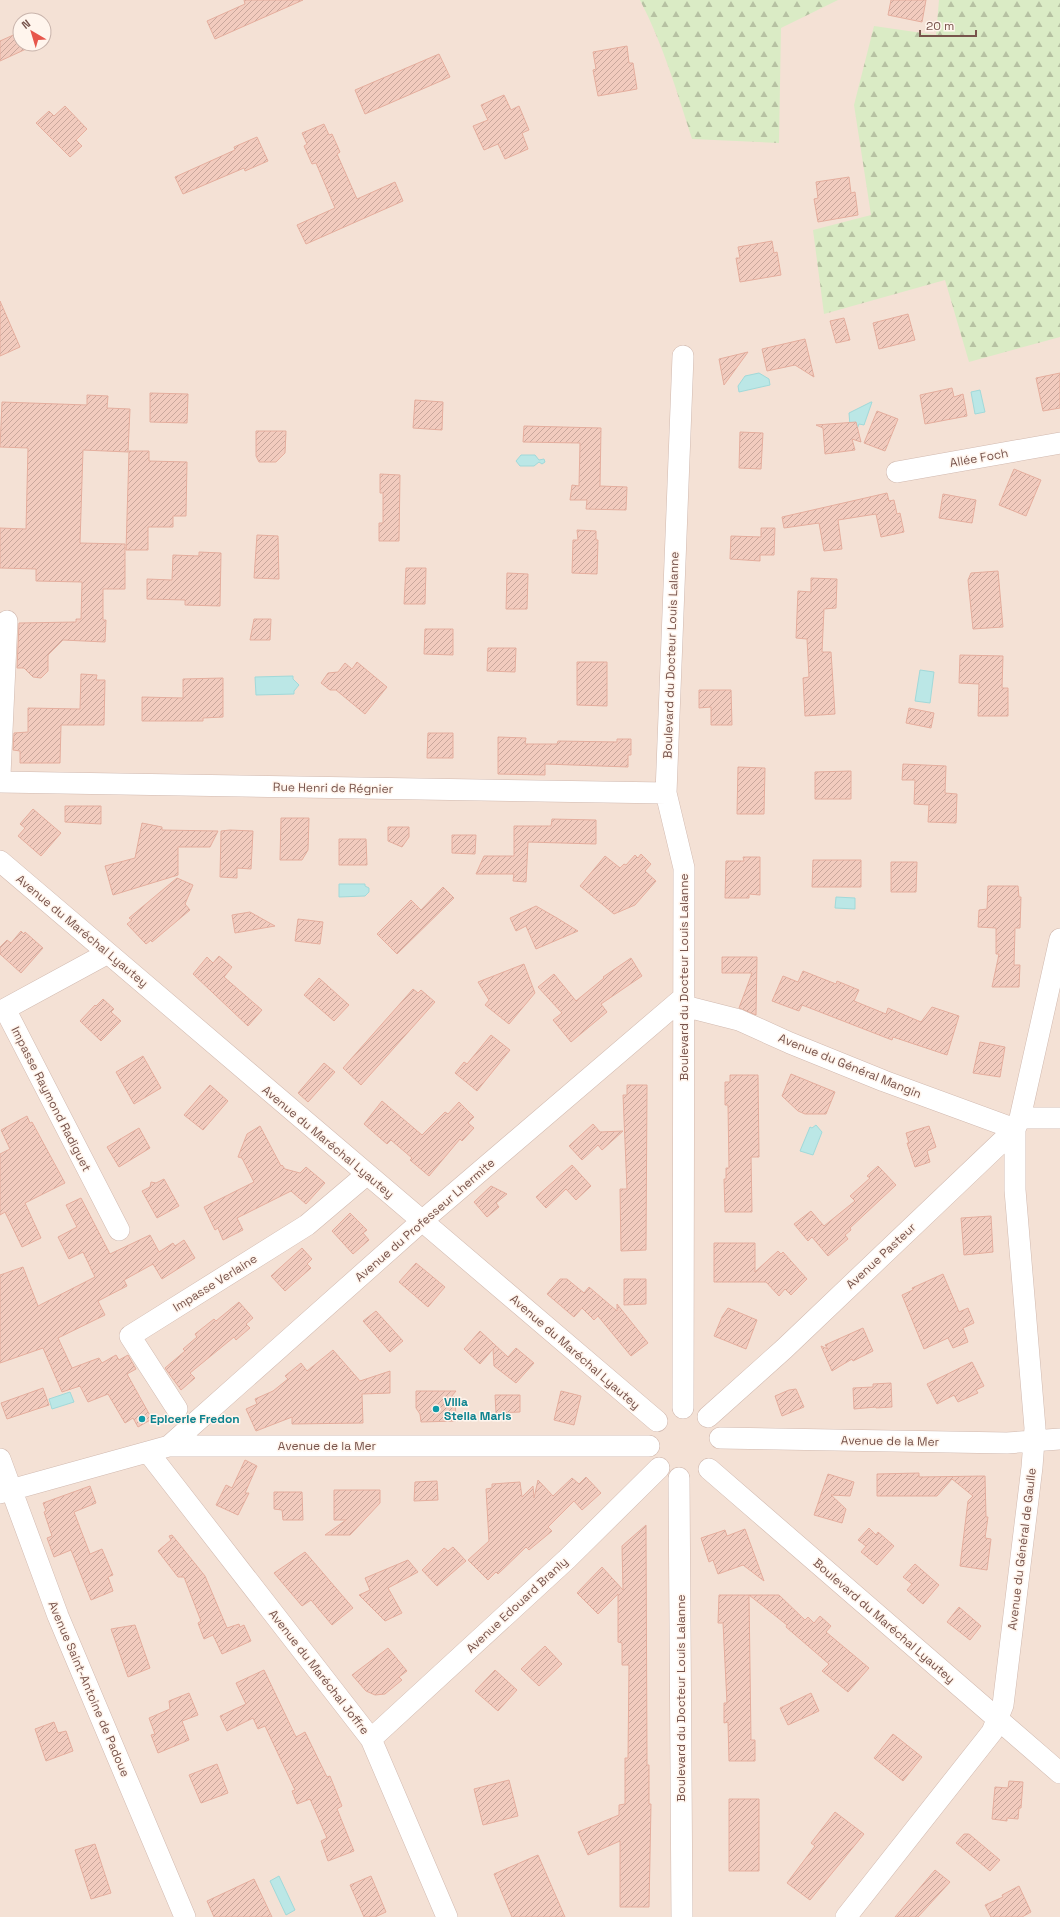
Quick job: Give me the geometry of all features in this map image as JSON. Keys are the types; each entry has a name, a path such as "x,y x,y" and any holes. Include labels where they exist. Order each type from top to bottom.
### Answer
{"street":[{"name":"Boulevard du Docteur Louis Lalanne","path":"683,356 666,793 684,868 684,1408"},
{"name":"Allée Foch","path":"897,472 1060,443"},
{"path":"0,775 7,621"},
{"name":"Rue Henri de Régnier","path":"0,782 666,793"},
{"name":"Avenue du Maréchal Lyautey","path":"0,861 366,1175 657,1421"},
{"name":"Avenue du Général de Gaulle","path":"846,1917 992,1732 1003,1705 1032,1467 1035,1428 1015,1190 1018,1123 1060,939"},
{"name":"Impasse Raymond Radiguet","path":"108,953 5,1009 119,1230"},
{"name":"Avenue du Général Mangin","path":"684,1002 739,1020 790,1043 884,1081 1018,1123"},
{"name":"Avenue du Professeur Lhermite","path":"168,1446 422,1221 684,1002"},
{"path":"1018,1123 1060,1118"},
{"name":"Avenue Pasteur","path":"708,1417 784,1349 1018,1123"},
{"name":"Impasse Verlaine","path":"177,1409 130,1336 308,1225 366,1175"},
{"path":"684,1408 701,1412 708,1417 716,1426 720,1438 718,1455 709,1469 700,1475 690,1478 680,1478 668,1475 659,1468 652,1458 649,1446 652,1429 657,1421 664,1414 673,1410 684,1408"},
{"name":"Avenue de la Mer","path":"720,1438 1007,1443 1060,1439"},
{"name":"Avenue de la Mer","path":"6,1491 168,1446 649,1446"},
{"name":"Avenue du Maréchal Joffre","path":"148,1452 371,1739 447,1917"},
{"name":"Avenue Saint-Antoine de Padoue","path":"0,1459 6,1491 185,1917"},
{"name":"Avenue Edouard Branly","path":"371,1739 567,1559 659,1468"},
{"name":"Boulevard du Maréchal Lyautey","path":"709,1469 1060,1773"},
{"name":"Boulevard du Docteur Louis Lalanne","path":"680,1478 682,1917"}],"shaded area":[{"path":"0,0 1060,0 1060,1917 0,1917"}],"green space":[{"path":"640,0 838,0 781,28 779,143 692,139 663,51"},
{"path":"939,0 1060,0 1060,337 969,362 945,280 824,314 813,230 871,215 854,105 874,26 936,35"}],"water":[{"path":"759,373 769,379 770,385 739,392 738,386 745,376"},
{"path":"980,390 985,412 975,414 971,392"},
{"path":"871,402 864,425 859,424 857,429 850,426 849,413"},
{"path":"521,455 535,455 539,460 544,459 545,462 542,464 539,462 534,466 520,466 516,461"},
{"path":"920,670 934,672 930,703 915,701"},
{"path":"293,676 293,679 299,685 294,691 294,694 256,695 255,677"},
{"path":"339,884 365,884 365,886 369,888 369,892 365,896 339,897"},
{"path":"836,897 855,898 855,909 835,908"},
{"path":"816,1125 822,1132 813,1155 800,1151 810,1127 812,1128"},
{"path":"70,1392 74,1402 52,1409 49,1399"},
{"path":"279,1876 295,1910 286,1915 270,1881"}],"building":[{"path":"244,0 303,0 215,39 207,21 245,4"},
{"path":"891,0 926,0 922,22 888,15"},
{"path":"12,36 12,52 20,52 0,61 0,41"},
{"path":"627,46 629,63 633,63 637,89 598,96 593,70 596,69 593,52"},
{"path":"439,54 450,77 365,114 355,90"},
{"path":"504,95 511,110 519,106 529,130 522,133 528,149 505,159 498,144 484,150 473,126 488,120 481,105"},
{"path":"65,106 87,129 76,140 82,146 70,157 36,123 49,111 54,116"},
{"path":"324,124 329,135 332,134 340,152 337,154 357,199 395,182 403,201 306,244 297,225 335,208 316,163 312,164 304,146 307,144 302,133"},
{"path":"257,137 268,161 245,171 244,168 183,194 175,177 235,150 234,147"},
{"path":"849,177 851,193 855,192 858,215 818,222 814,199 818,198 816,182"},
{"path":"772,241 774,253 777,252 781,275 740,282 736,258 740,258 738,247"},
{"path":"0,301 20,347 0,356"},
{"path":"908,314 915,340 879,349 873,323"},
{"path":"844,318 850,340 836,343 830,321"},
{"path":"805,339 814,377 795,365 767,371 762,349"},
{"path":"748,352 724,385 719,359"},
{"path":"1060,373 1060,408 1043,411 1036,378"},
{"path":"952,388 954,397 963,394 967,416 925,424 920,395"},
{"path":"150,393 188,394 187,423 150,422"},
{"path":"87,395 108,396 107,408 130,409 128,452 83,450 80,543 125,544 125,589 103,589 103,620 106,620 105,642 63,640 48,655 48,671 41,678 33,677 24,668 17,668 19,623 76,622 76,619 81,619 82,582 36,581 36,569 0,568 0,528 26,529 28,448 0,447 2,402 87,405"},
{"path":"415,400 443,402 442,430 413,428"},
{"path":"877,411 898,419 885,451 864,443"},
{"path":"856,422 861,442 852,439 855,450 825,454 823,428 816,425"},
{"path":"524,426 601,428 600,486 627,487 626,510 586,509 587,500 570,500 572,485 579,486 580,443 523,442"},
{"path":"256,431 286,431 285,453 276,462 259,462 256,456"},
{"path":"740,432 763,433 761,469 739,468"},
{"path":"129,451 149,451 149,461 187,462 186,516 173,516 173,527 148,527 148,550 126,550"},
{"path":"1014,469 1041,480 1026,516 999,505"},
{"path":"380,474 400,475 399,541 379,541 379,523 383,523 383,493 380,493"},
{"path":"887,493 889,501 894,500 897,514 900,513 904,532 881,537 876,514 838,520 842,549 824,551 819,523 784,528 782,517"},
{"path":"943,494 976,500 972,523 939,518"},
{"path":"761,528 775,528 774,555 760,555 760,561 730,559 731,536 761,537"},
{"path":"577,530 596,531 596,540 598,540 597,574 572,573 573,540 578,540"},
{"path":"257,535 278,536 279,579 254,578"},
{"path":"199,552 221,553 220,606 185,605 185,600 147,599 147,579 172,580 173,555 199,556"},
{"path":"406,568 426,568 425,604 404,604"},
{"path":"998,571 1003,627 973,629 968,580 971,573"},
{"path":"507,573 528,574 527,609 506,609"},
{"path":"811,578 837,579 836,608 824,609 822,652 831,652 835,714 805,716 803,678 809,677 807,639 796,638 798,591 811,592"},
{"path":"254,619 271,619 270,640 250,640"},
{"path":"425,629 453,629 453,655 424,654"},
{"path":"488,648 516,648 515,672 487,671"},
{"path":"960,655 1003,656 1002,688 1008,688 1008,716 978,716 979,684 959,683"},
{"path":"357,662 387,687 365,714 336,690 330,690 321,683 328,673 338,672 345,663 352,669"},
{"path":"577,662 607,662 607,706 577,705"},
{"path":"81,674 97,675 96,680 105,680 104,725 61,725 60,763 20,763 20,751 13,750 14,733 28,732 28,708 80,709"},
{"path":"223,678 223,717 203,718 203,721 142,721 142,697 183,698 183,679"},
{"path":"699,690 731,690 732,725 711,725 711,707 699,708"},
{"path":"909,708 934,713 931,728 906,723"},
{"path":"428,733 453,733 453,758 427,758"},
{"path":"498,737 526,738 525,744 557,744 558,741 617,742 617,739 631,739 631,755 628,755 628,767 545,764 545,775 498,774"},
{"path":"903,764 946,766 945,793 957,794 956,823 928,822 929,805 914,804 915,780 902,780"},
{"path":"738,767 765,768 764,814 737,814"},
{"path":"851,771 851,799 815,799 815,772"},
{"path":"65,806 101,806 101,824 65,822"},
{"path":"33,809 61,833 41,856 18,836 25,828 20,824"},
{"path":"281,818 309,818 308,850 302,860 280,860"},
{"path":"552,819 596,820 596,844 528,842 526,882 513,881 514,874 476,874 484,856 514,856 514,826 551,826"},
{"path":"142,823 162,827 162,830 218,831 210,847 178,847 178,875 113,895 105,866 135,858"},
{"path":"388,827 409,827 409,837 402,847 388,841"},
{"path":"221,831 253,831 251,869 237,868 237,878 220,877"},
{"path":"452,835 476,835 475,854 452,853"},
{"path":"339,839 366,839 367,865 339,865"},
{"path":"641,854 651,864 645,871 656,881 635,905 614,914 580,886 605,856 620,868 624,864 626,865 635,855 638,858"},
{"path":"743,857 760,857 760,895 749,894 749,898 725,898 726,861 744,861"},
{"path":"813,860 861,860 861,887 812,887"},
{"path":"891,862 917,862 916,892 891,892"},
{"path":"177,878 193,885 185,904 190,910 152,942 151,940 146,944 127,924 132,920 129,918"},
{"path":"988,886 1018,886 1019,897 1021,897 1020,928 1015,928 1014,965 1020,965 1019,987 992,987 999,954 996,954 996,928 978,927 979,910 987,909"},
{"path":"443,887 454,898 397,954 377,934 411,900 421,910"},
{"path":"536,906 578,931 536,949 526,926 516,931 510,918"},
{"path":"250,912 275,926 235,933 232,915"},
{"path":"298,919 323,922 320,944 295,941"},
{"path":"21,931 24,934 25,932 43,948 21,973 0,954 0,947 7,940 11,943"},
{"path":"219,956 232,967 224,977 262,1010 248,1026 193,974 207,957 213,963"},
{"path":"722,957 757,957 756,1015 739,1008 752,973 722,973"},
{"path":"631,958 642,976 601,1004 607,1012 571,1042 553,1020 562,1013 538,987 554,974 576,1001 604,978 603,977"},
{"path":"524,964 535,993 509,1024 485,1005 489,1000 478,982"},
{"path":"803,971 836,984 837,981 859,990 854,1001 886,1014 888,1008 921,1022 932,1007 959,1016 947,1055 893,1037 892,1040 802,1005 799,1011 772,1001 783,976 798,982"},
{"path":"319,978 349,1005 334,1021 304,995"},
{"path":"413,989 418,993 421,990 435,1002 361,1085 343,1068"},
{"path":"103,999 114,1009 111,1012 121,1021 101,1041 80,1021"},
{"path":"491,1035 510,1050 477,1091 455,1073 464,1062 467,1064"},
{"path":"980,1042 1005,1047 1000,1077 973,1073"},
{"path":"143,1056 161,1088 134,1104 116,1072"},
{"path":"324,1063 335,1072 308,1102 298,1093"},
{"path":"791,1074 835,1092 826,1114 805,1114 798,1111 782,1096"},
{"path":"730,1075 758,1075 759,1157 751,1157 752,1212 725,1212 724,1179 726,1179 726,1168 729,1168 728,1105 725,1105 725,1082 730,1082"},
{"path":"210,1085 228,1101 203,1130 184,1115"},
{"path":"627,1085 647,1085 646,1250 621,1251 620,1189 627,1189 623,1095 627,1095"},
{"path":"382,1101 422,1135 445,1112 448,1114 459,1102 474,1117 468,1123 474,1128 462,1141 460,1139 429,1176 410,1160 412,1158 391,1140 387,1144 364,1124"},
{"path":"27,1116 30,1123 32,1122 65,1183 25,1203 41,1238 22,1247 5,1212 0,1215 0,1154 10,1149 1,1130"},
{"path":"593,1124 600,1132 623,1131 602,1150 598,1145 582,1160 569,1146"},
{"path":"260,1126 281,1166 282,1165 285,1169 300,1173 306,1167 325,1183 306,1204 291,1191 237,1218 243,1230 223,1240 218,1228 215,1230 204,1207 254,1182 242,1158 238,1157 247,1134"},
{"path":"929,1126 936,1147 927,1151 930,1162 915,1167 907,1143 909,1143 906,1133"},
{"path":"139,1128 150,1148 119,1167 107,1147"},
{"path":"572,1165 591,1186 576,1200 566,1189 546,1208 536,1197"},
{"path":"878,1166 896,1185 850,1228 851,1230 845,1235 848,1239 828,1256 812,1237 808,1241 794,1224 811,1211 824,1226 855,1201 850,1196 870,1178 867,1176"},
{"path":"164,1179 179,1206 157,1218 142,1191 150,1187 151,1182 156,1183"},
{"path":"491,1186 507,1194 496,1203 499,1207 487,1217 474,1202"},
{"path":"81,1198 110,1254 150,1235 159,1252 173,1243 175,1246 184,1240 195,1258 162,1279 153,1264 124,1280 127,1286 98,1301 105,1315 58,1338 72,1368 99,1358 102,1363 116,1355 119,1360 128,1355 136,1369 127,1374 152,1419 138,1427 133,1418 125,1423 108,1394 88,1402 80,1386 62,1392 43,1348 0,1363 0,1275 23,1267 38,1306 95,1277 83,1252 69,1259 58,1237 77,1227 66,1205"},
{"path":"350,1213 367,1230 363,1233 369,1240 353,1254 332,1231"},
{"path":"991,1216 993,1252 964,1255 961,1218"},
{"path":"714,1243 755,1243 755,1272 778,1251 781,1254 783,1252 807,1279 791,1295 785,1289 779,1296 766,1282 714,1282"},
{"path":"302,1248 312,1259 307,1264 311,1268 285,1291 271,1276"},
{"path":"416,1263 445,1287 428,1307 399,1282"},
{"path":"943,1274 959,1312 968,1308 974,1323 963,1328 968,1342 953,1348 948,1338 924,1349 902,1295 913,1290 912,1288"},
{"path":"560,1279 567,1279 584,1293 589,1287 617,1311 617,1304 648,1343 631,1356 598,1316 594,1320 582,1308 574,1317 547,1294"},
{"path":"624,1279 646,1279 646,1304 624,1305"},
{"path":"239,1302 253,1318 246,1324 250,1328 236,1340 234,1337 190,1373 195,1378 181,1390 165,1368 185,1351 183,1349 197,1337 195,1334 214,1319 216,1321"},
{"path":"728,1308 757,1320 746,1349 714,1336 722,1317"},
{"path":"376,1311 403,1341 390,1352 363,1321"},
{"path":"863,1328 873,1351 853,1361 852,1359 832,1371 821,1346 828,1349 825,1345"},
{"path":"480,1331 508,1357 516,1348 534,1363 516,1383 494,1366 493,1349 480,1364 464,1349"},
{"path":"333,1350 360,1381 390,1371 390,1393 362,1394 363,1423 292,1424 292,1417 256,1431 246,1409 257,1404 255,1399 273,1391 288,1379 285,1376 301,1363 307,1371"},
{"path":"972,1362 984,1386 976,1390 978,1393 958,1402 954,1395 937,1404 927,1384"},
{"path":"891,1383 892,1407 854,1409 853,1388 873,1387 873,1384"},
{"path":"43,1388 49,1405 7,1419 1,1403"},
{"path":"796,1389 804,1407 782,1416 775,1396 789,1390"},
{"name":"Villa Stella Maris","path":"416,1391 456,1391 451,1397 455,1397 456,1421 421,1422 420,1414 416,1408"},
{"path":"561,1391 581,1396 574,1425 554,1420"},
{"path":"495,1395 520,1395 520,1412 496,1413"},
{"path":"245,1460 257,1466 245,1493 249,1493 238,1515 216,1505 226,1485 232,1488"},
{"path":"919,1473 919,1477 985,1476 986,1517 988,1517 985,1538 991,1539 987,1570 960,1566 968,1501 973,1496 952,1479 937,1496 877,1496 877,1474"},
{"path":"828,1474 854,1482 850,1496 831,1495 846,1509 842,1523 814,1515"},
{"path":"586,1477 601,1493 582,1510 574,1501 548,1527 552,1531 529,1550 526,1547 498,1574 496,1572 488,1580 468,1560 489,1541 486,1489 492,1488 492,1484 520,1482 522,1497 533,1486 534,1498 538,1480 553,1496 572,1478 579,1484"},
{"path":"437,1481 438,1500 414,1501 415,1482"},
{"path":"90,1486 96,1503 74,1512 90,1554 102,1549 113,1575 108,1577 113,1591 91,1600 71,1550 54,1557 47,1538 52,1536 44,1512 46,1511 43,1503"},
{"path":"334,1490 380,1490 380,1503 350,1535 325,1535 346,1520 334,1520"},
{"path":"274,1492 302,1492 303,1520 283,1520 282,1510 274,1509"},
{"path":"646,1525 647,1765 649,1765 649,1804 651,1804 649,1907 620,1907 620,1841 588,1855 578,1832 619,1815 619,1805 625,1804 625,1758 628,1758 629,1665 622,1665 622,1643 618,1642 618,1594 598,1614 577,1593 602,1567 623,1590 622,1546"},
{"path":"869,1528 876,1535 878,1532 894,1546 877,1565 861,1552 866,1546 858,1540"},
{"path":"745,1529 764,1581 743,1565 718,1574 713,1560 709,1562 701,1538 725,1530 727,1536"},
{"path":"172,1535 205,1576 227,1628 239,1624 240,1627 244,1625 251,1641 222,1654 213,1635 204,1639 198,1623 201,1621 184,1577 178,1577 158,1551 171,1540 169,1536"},
{"path":"453,1547 466,1561 437,1586 422,1570 444,1548 448,1551"},
{"path":"305,1552 353,1608 332,1625 311,1600 302,1606 274,1573"},
{"path":"408,1560 418,1572 388,1588 402,1613 385,1621 359,1595 370,1590 365,1578"},
{"path":"915,1564 939,1585 923,1604 907,1590 912,1584 903,1577"},
{"path":"719,1595 749,1595 751,1740 755,1740 755,1761 729,1761 728,1722 724,1723 724,1703 727,1703 723,1623 718,1623"},
{"path":"749,1595 779,1595 805,1620 808,1617 814,1623 820,1616 831,1626 826,1632 869,1668 848,1692 822,1671 829,1664 786,1627 787,1625"},
{"path":"959,1607 981,1626 970,1640 947,1622"},
{"path":"135,1625 150,1668 128,1677 111,1629"},
{"path":"545,1646 562,1664 539,1686 521,1669"},
{"path":"388,1648 407,1671 399,1677 402,1680 385,1694 375,1695 366,1691 352,1675"},
{"path":"264,1670 296,1737 305,1732 327,1777 330,1776 342,1806 337,1809 354,1851 328,1861 321,1841 327,1838 310,1799 297,1804 292,1791 295,1790 265,1726 258,1729 253,1718 227,1731 220,1716 246,1704 236,1683"},
{"path":"495,1670 517,1690 498,1711 475,1691"},
{"path":"189,1693 198,1715 182,1721 189,1740 158,1753 151,1735 155,1734 149,1718 170,1709 169,1701"},
{"path":"811,1693 819,1711 788,1725 780,1708"},
{"path":"54,1722 58,1733 66,1731 73,1751 46,1761 35,1729"},
{"path":"893,1734 922,1757 903,1781 874,1758"},
{"path":"217,1764 228,1793 201,1803 189,1775"},
{"path":"509,1780 518,1816 483,1825 474,1789"},
{"path":"1009,1781 1023,1782 1021,1808 1019,1808 1018,1819 1007,1818 1007,1821 992,1819 995,1787 1008,1788"},
{"path":"729,1799 759,1799 759,1871 729,1871"},
{"path":"835,1812 864,1834 810,1900 787,1883 815,1846 811,1843"},
{"path":"964,1834 969,1834 1000,1860 990,1871 956,1843"},
{"path":"95,1844 111,1893 91,1899 75,1850"},
{"path":"538,1855 565,1917 512,1917 494,1874"},
{"path":"935,1870 950,1882 918,1917 895,1917"},
{"path":"371,1876 386,1912 375,1917 364,1917 350,1885"},
{"path":"254,1879 272,1917 214,1917 207,1901"},
{"path":"1019,1886 1031,1912 1022,1917 991,1917 985,1905 1003,1897 1002,1895"}],"place":[{"name":"Villa Stella Maris","path":"436,1409"},
{"name":"Epicerie Fredon","path":"142,1419"}]}
